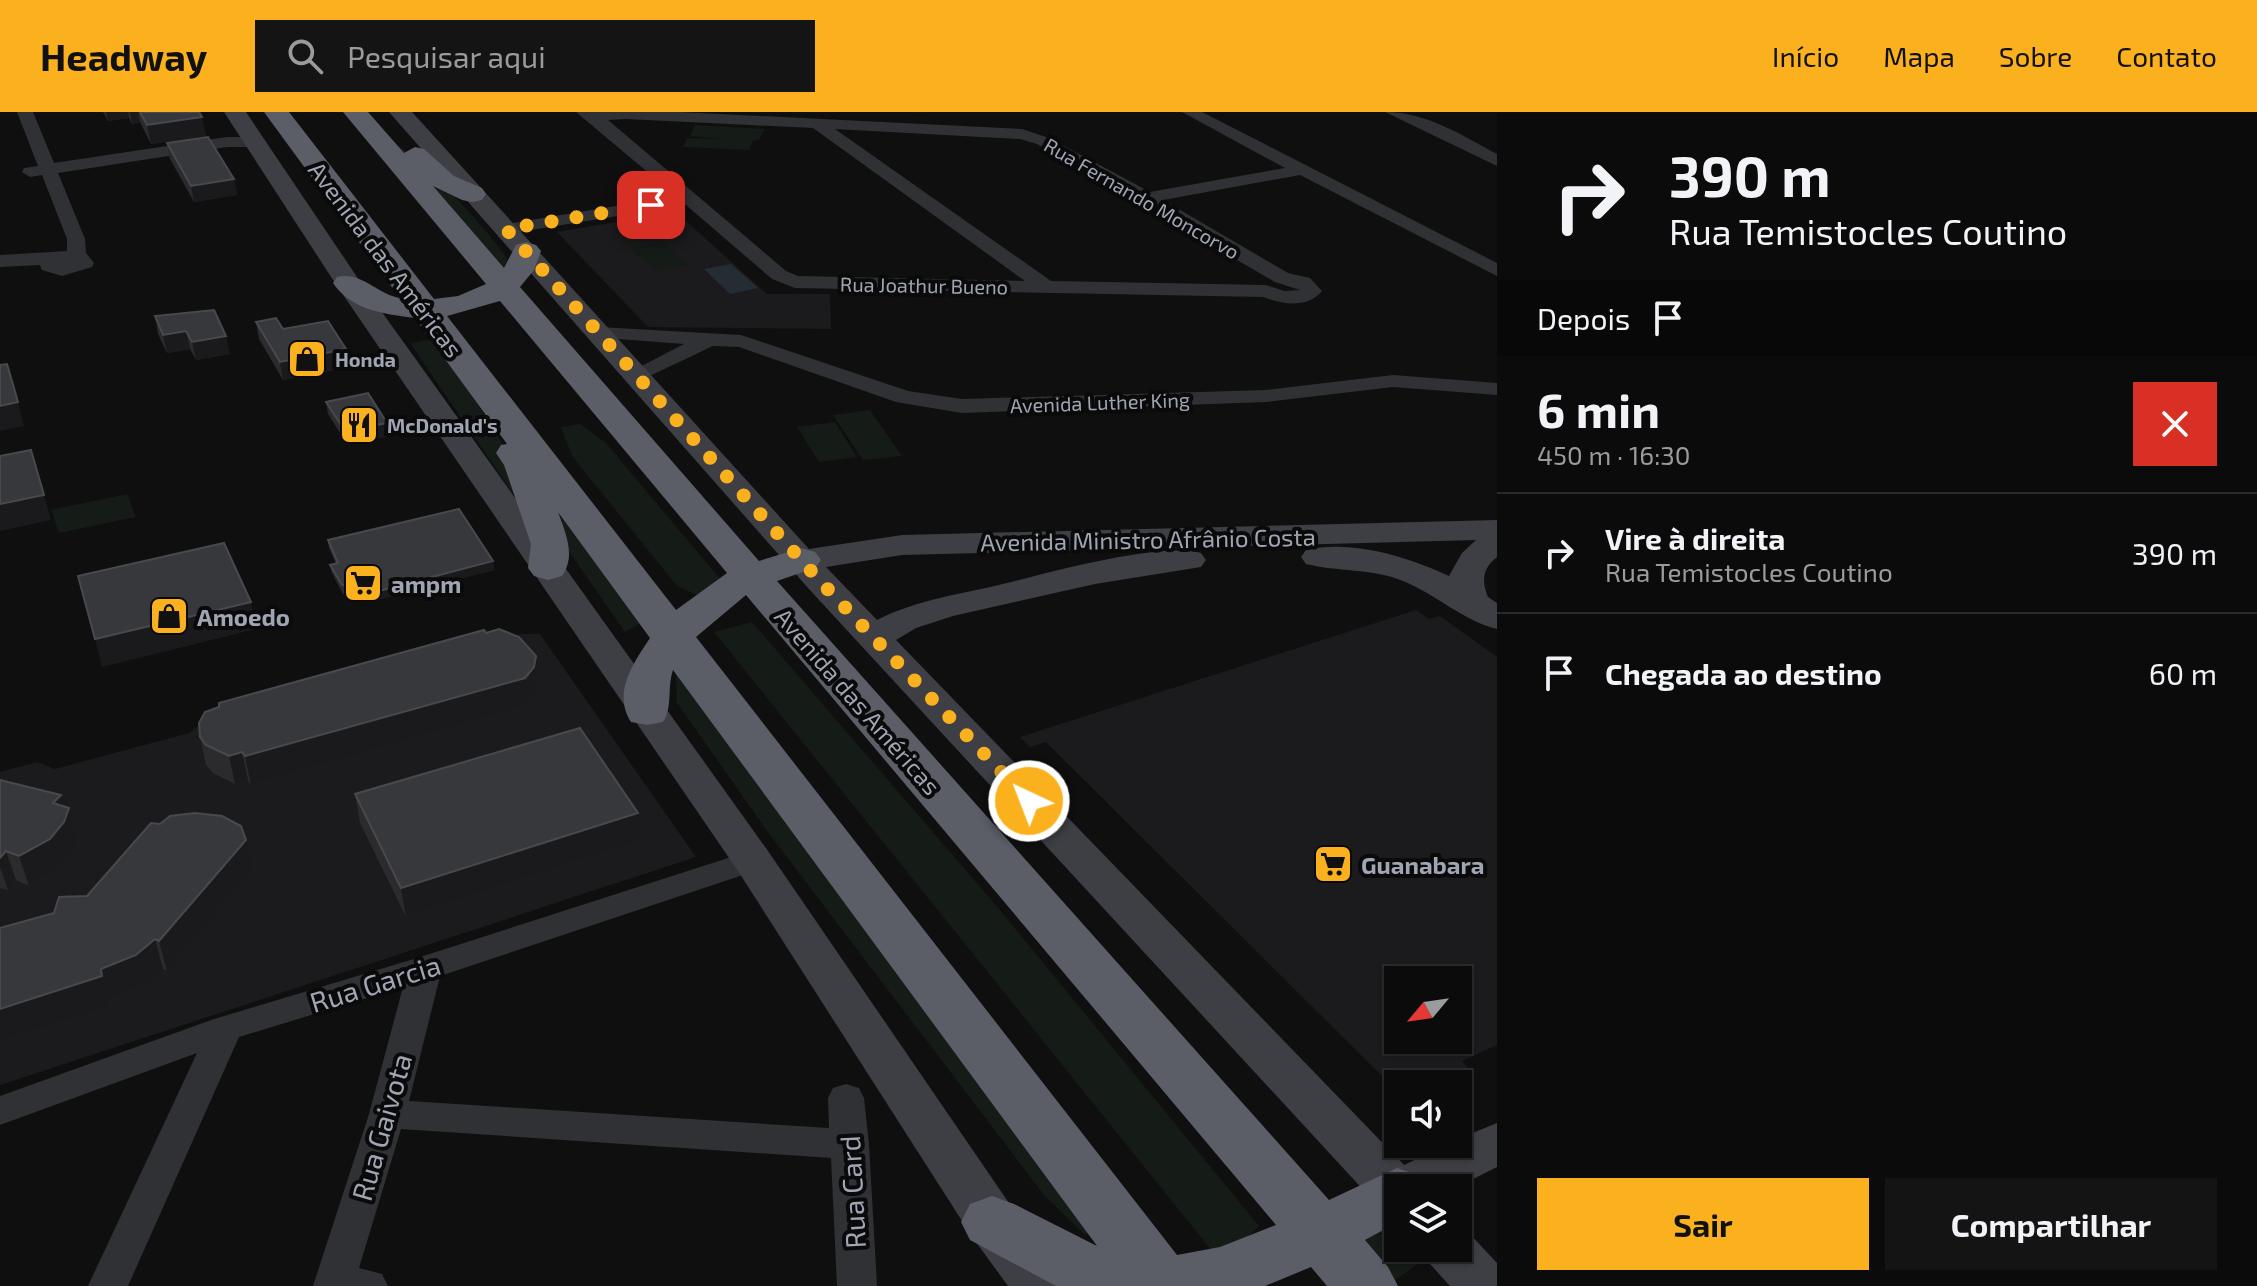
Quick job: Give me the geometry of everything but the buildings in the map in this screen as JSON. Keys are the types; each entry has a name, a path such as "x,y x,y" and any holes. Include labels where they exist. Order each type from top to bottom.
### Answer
{"highway":[{"name":"Avenida das Américas","path":"276,112 1162,1285"},
{"name":"Avenida das Américas","path":"356,113 752,577 1366,1286"},
{"path":"356,113 381,125 444,182 472,194"},
{"path":"348,283 372,300 394,306 422,309 461,305 504,287 524,265 526,251"},
{"path":"499,407 501,434 522,465 550,544 548,568"},
{"path":"647,712 645,691 648,678 674,637 705,606 733,585 801,560"},
{"path":"992,1222 1083,1269 1122,1280 1162,1285 1212,1278 1320,1233 1384,1200"}],"main road":[{"name":"Avenida das Américas","path":"400,112 801,560 1384,1178"},
{"name":"Avenida das Américas","path":"246,128 348,283 753,861 992,1222 1039,1286"},
{"path":"773,528 902,545"},
{"name":"Avenida Ministro Afrânio Costa","path":"801,560 902,545 1497,530"},
{"path":"1485,610 1466,587 1467,569 1476,556 1497,541"},
{"name":"Avenida Ministro Afrânio Costa","path":"876,638 892,626 948,607 1111,570 1195,559 1349,557 1375,560 1424,575 1485,610"},
{"path":"1435,1174 1497,1143"},
{"path":"1462,1262 1484,1286"}],"street":[{"path":"8,112 23,130 54,209 60,252"},
{"path":"23,130 25,112"},
{"path":"1190,112 1497,270"},
{"path":"1393,112 1422,117 1497,161"},
{"name":"Rua Fernando Moncorvo","path":"589,114 624,113 1022,134 1043,141 1282,278 1303,282 1312,291"},
{"name":"Rua Joathur Bueno","path":"589,114 779,275 795,282 1266,291 1293,298 1306,296 1312,291"},
{"path":"817,124 1045,286"},
{"path":"38,168 227,142 246,128"},
{"path":"1147,198 1300,170"},
{"path":"506,229 688,199"},
{"path":"0,270 60,252 76,239 54,209"},
{"path":"0,261 60,252"},
{"path":"1266,291 1264,282 1282,278"},
{"name":"Avenida Luther King","path":"599,333 713,338 759,346 904,397 962,406 1266,396 1393,381 1497,389"},
{"path":"642,335 670,361"},
{"path":"637,376 713,338"},
{"name":"Rua Garcia","path":"0,1111 226,1028 425,968 753,861"},
{"name":"Rua Gaivota","path":"345,1285 425,968"},
{"path":"108,1286 226,1028"},
{"name":"Rua Card","path":"846,1098 857,1286"},
{"path":"387,1114 850,1144"}],"shaded area":[{"path":"695,125 765,129 759,140 753,140 749,150 683,147 687,138 720,139 690,136"},
{"path":"396,145 422,164 459,200 513,268 503,268"},
{"path":"676,212 767,294 830,294 831,329 648,327 557,232"},
{"path":"662,242 688,265 655,271 630,248"},
{"path":"731,264 758,288 730,294 704,269"},
{"path":"436,339 519,470 525,511 410,343"},
{"path":"870,410 902,456 863,460 833,415"},
{"path":"835,422 857,457 819,462 797,427"},
{"path":"580,424 606,443 721,580 701,597 677,586 572,456 561,427"},
{"path":"547,486 646,620 625,632 554,530"},
{"path":"127,494 136,517 59,533 51,510"},
{"name":"Guanabara","path":"1416,610 1429,619 1440,616 1497,657 1497,1045 1462,1061 1467,1070 1384,1070 1384,1078 1046,742 1030,747 1020,737"},
{"path":"752,622 1000,910 1259,1226 1243,1242 1212,1251 714,632"},
{"path":"521,634 540,634 696,857 0,1085 0,772 37,762 55,769 189,733 205,721"},
{"path":"675,659 1102,1225 1085,1235 1044,1195 770,835 677,703"},
{"path":"1384,1226 1384,1262 1421,1262 1395,1280 1355,1235"}],"place":[{"name":"Honda","path":"307,359"},
{"name":"McDonald's","path":"359,425"},
{"name":"ampm","path":"363,583"},
{"name":"Amoedo","path":"169,616"},
{"name":"Guanabara","path":"1333,864"}],"route":[{"path":"651,205 506,229 820,581 1029,801"}]}
